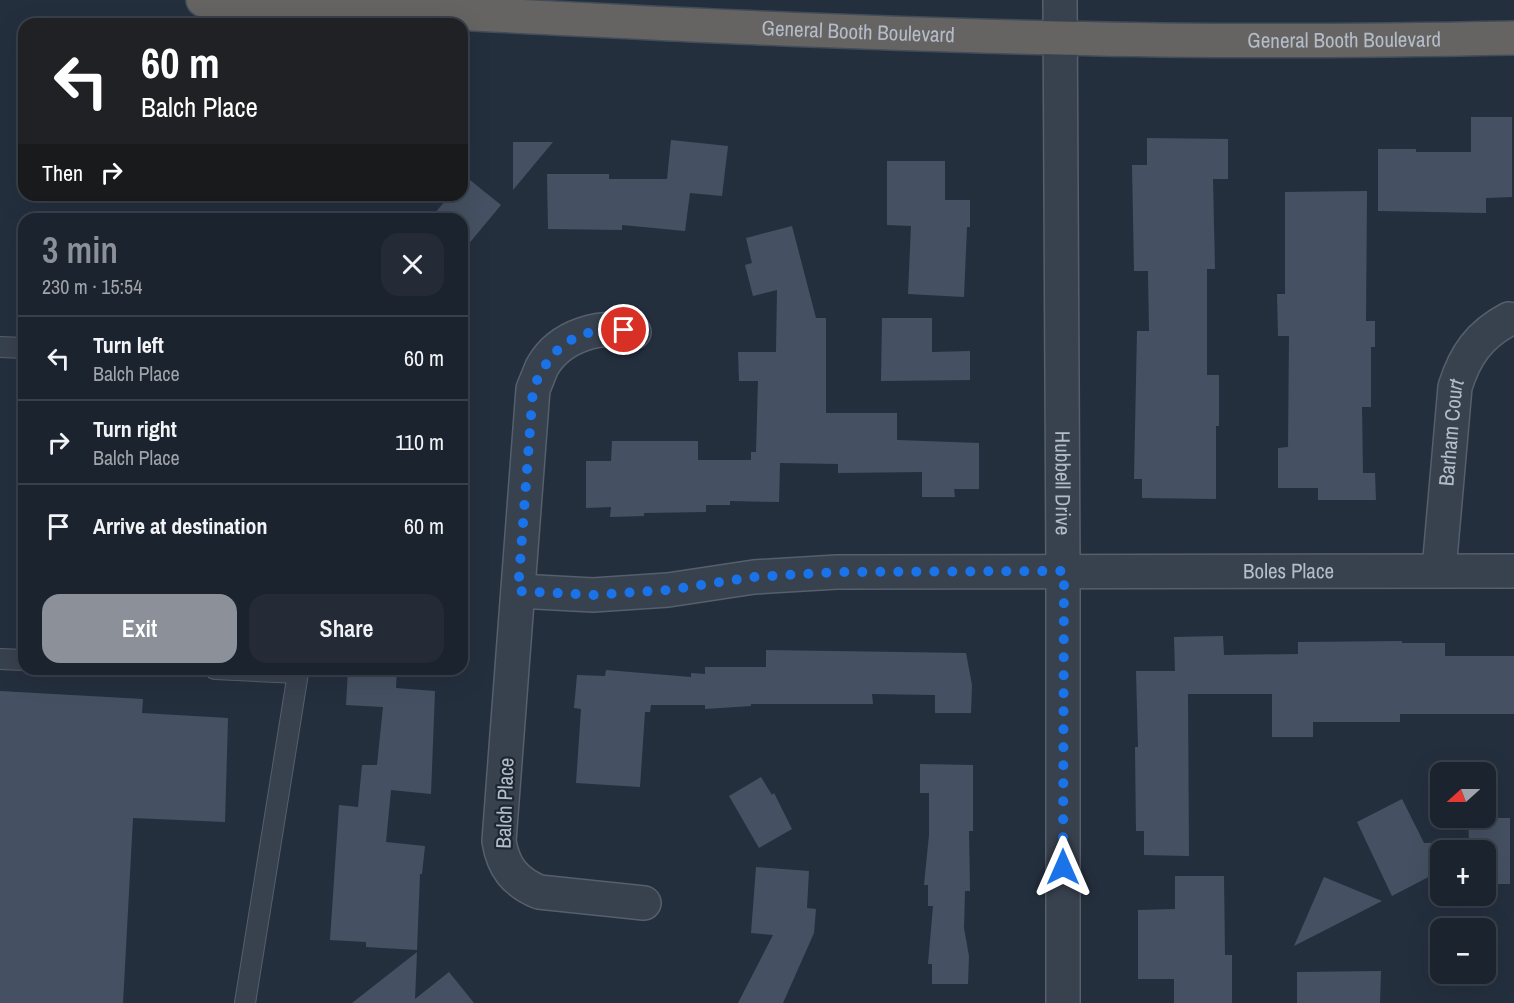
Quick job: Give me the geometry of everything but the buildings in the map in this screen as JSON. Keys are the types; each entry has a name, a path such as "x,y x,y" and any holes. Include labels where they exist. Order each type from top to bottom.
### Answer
{"highway":[{"name":"General Booth Boulevard","path":"203,0 749,27 1060,38 1399,40 1514,38"}],"street":[{"name":"Hubbell Drive","path":"1060,0 1064,571 1063,1003"},
{"name":"Barham Court","path":"1439,570 1455,387 1462,365 1478,342 1509,319"},
{"name":"Balch Place","path":"634,332 603,329 583,334 561,346 543,365 533,389 500,841 501,853 511,875 523,886 539,892 644,903"},
{"name":"Boles Place","path":"1064,571 1514,571"},
{"path":"518,591 593,595 668,590 754,577 837,572 1064,571"}],"lane":[{"path":"0,347 18,348"},
{"path":"0,659 18,660"},
{"path":"245,1003 297,675"}],"route":[{"path":"624,330 603,329 583,334 561,346 543,365 533,389 518,591 593,595 668,590 754,577 837,572 1064,571 1063,867"}]}
